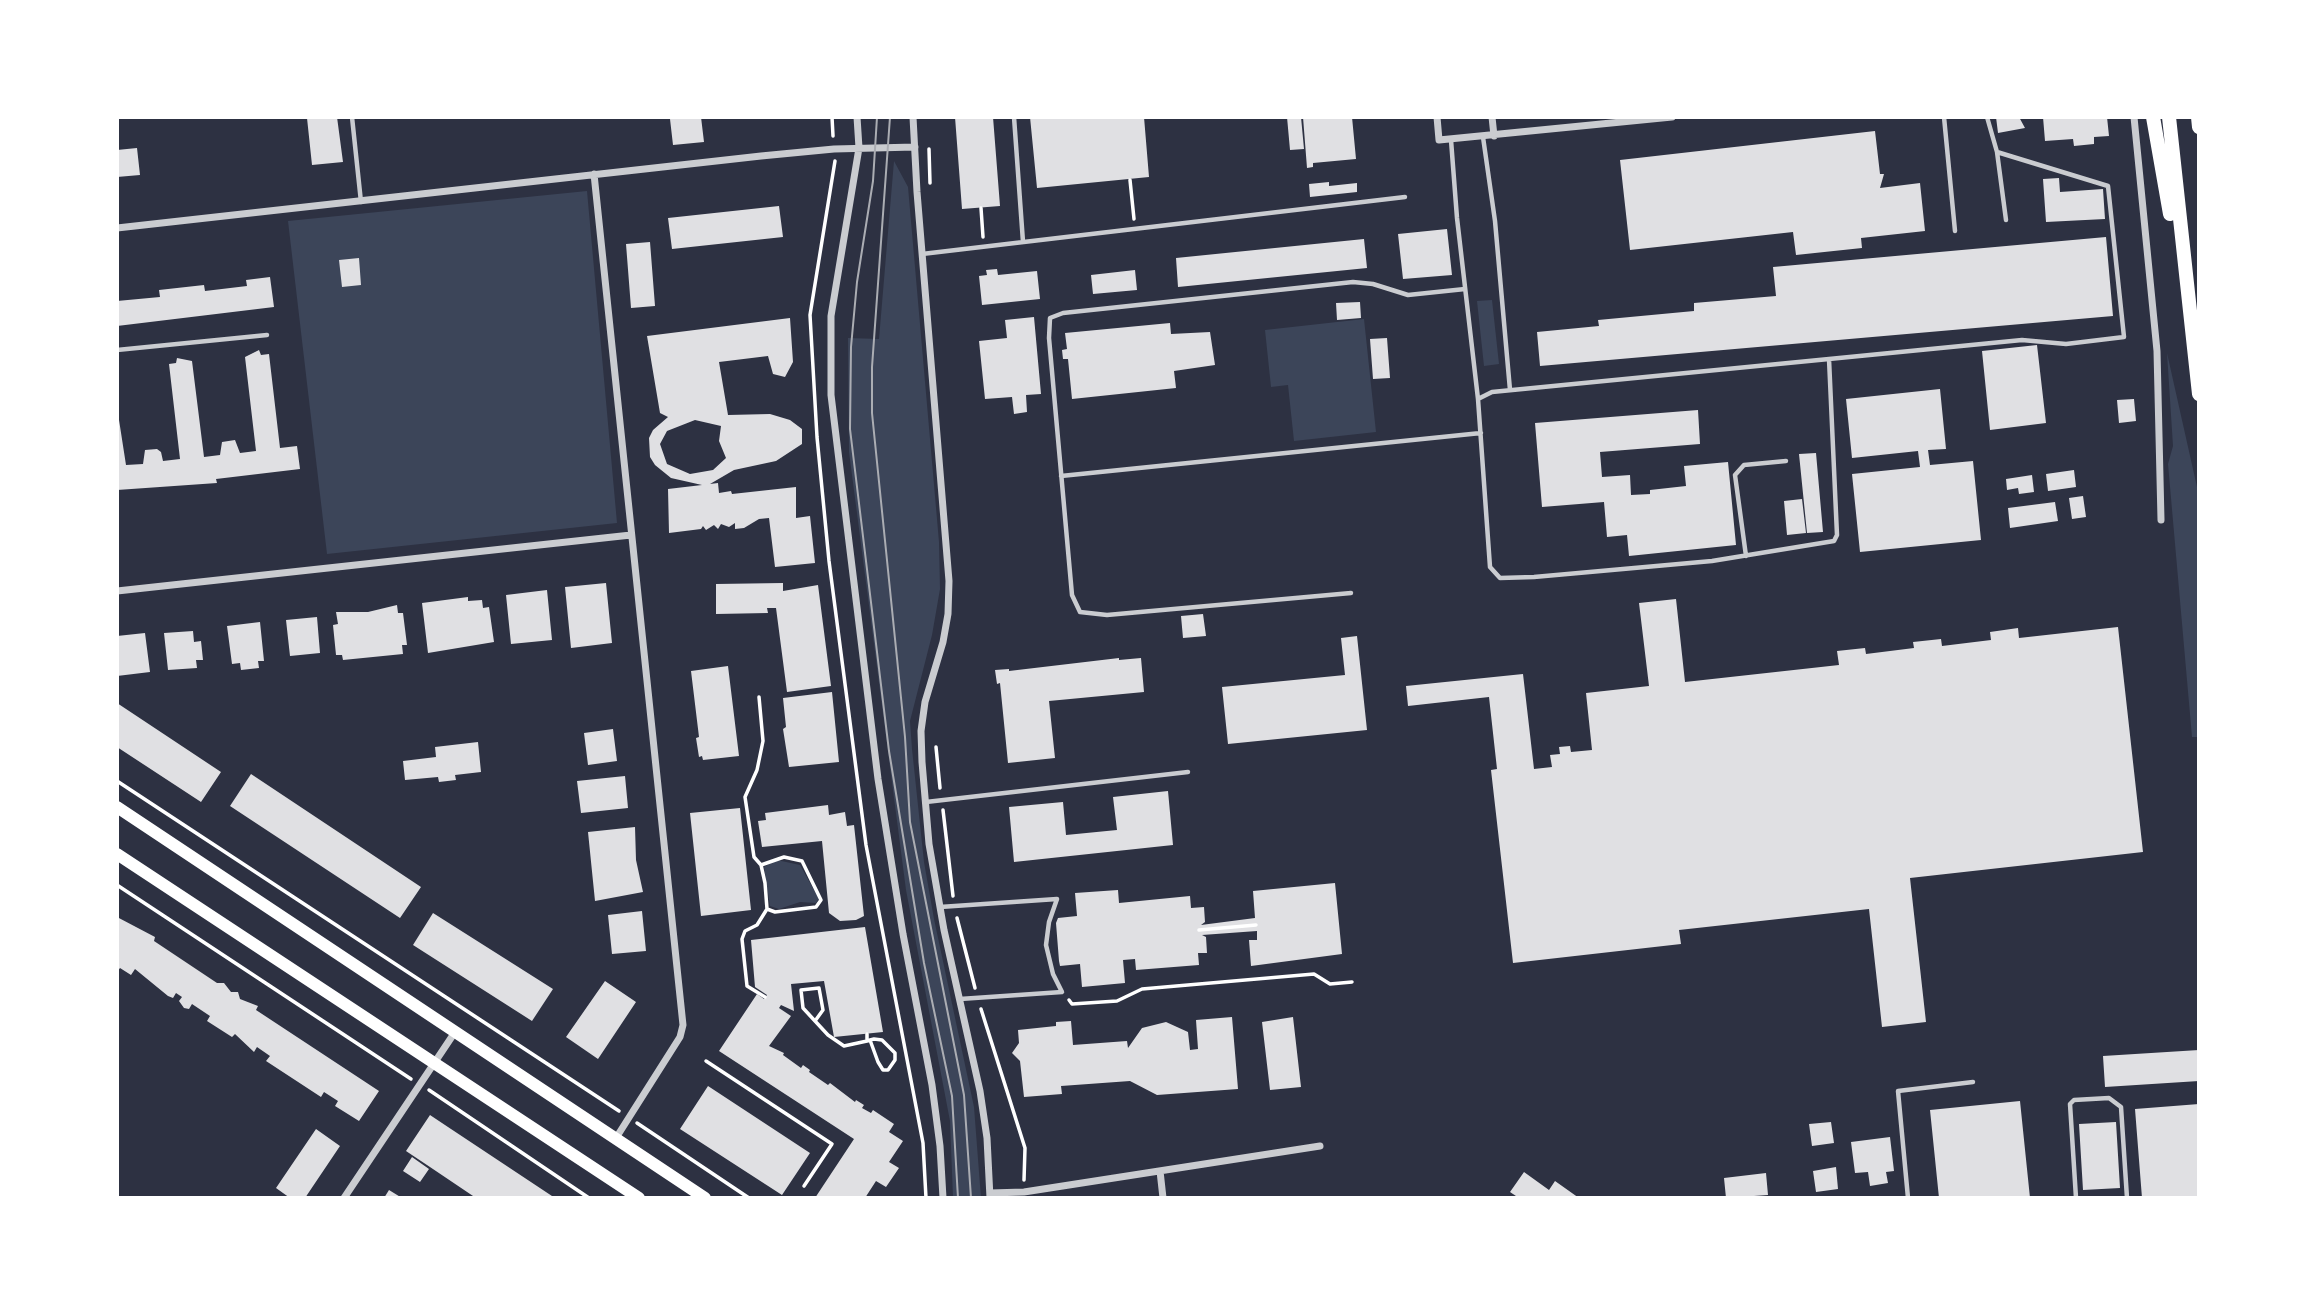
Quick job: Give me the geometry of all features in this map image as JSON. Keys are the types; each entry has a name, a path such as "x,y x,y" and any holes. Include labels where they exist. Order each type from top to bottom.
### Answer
{"highway":[{"path":"2153,117 2190,323"},
{"path":"2169,117 2199,394"},
{"path":"2198,117 2199,127"}],"main road":[{"path":"117,807 705,1198"},
{"path":"117,854 639,1198"}],"street":[{"path":"857,117 859,148 831,316 831,395 878,779 903,934 932,1085 943,1198"},
{"path":"914,117 922,254 949,581 943,642 925,702 921,731 926,802 940,907 980,1091 990,1195 1320,1146"},
{"path":"1437,117 1439,141 1672,117"},
{"path":"1492,117 1494,136"},
{"path":"2134,117 2157,351 2161,520"},
{"path":"117,228 834,149 915,147"},
{"path":"594,174 682,1025 680,1037 616,1138"},
{"path":"117,591 631,535"},
{"path":"344,1198 455,1032"},
{"path":"1160,1171 1163,1198"}],"lane":[{"path":"352,117 361,203"},
{"path":"1014,117 1023,242"},
{"path":"1944,117 1955,231"},
{"path":"1987,117 1997,152 2006,220"},
{"path":"1483,137 1495,222 1510,390"},
{"path":"1451,139 1478,400 1490,568 1500,578 1746,556 1825,545 1834,541 1838,536 1829,359"},
{"path":"1478,400 1492,392 1510,390 2022,340 2066,344 2124,337 2108,186 1997,152"},
{"path":"922,254 1405,197"},
{"path":"1351,593 1107,615 1080,612 1072,595 1050,318 1063,313 1353,282 1373,284 1408,295 1465,289"},
{"path":"117,350 267,335"},
{"path":"1061,476 1480,433"},
{"path":"1746,556 1735,475 1744,465 1786,461"},
{"path":"926,802 1188,772"},
{"path":"940,907 1057,899 1048,922 1046,945 1050,967 1062,992 959,999"},
{"path":"1908,1198 1898,1091 1973,1082"},
{"path":"2076,1198 2070,1104 2074,1100 2109,1098 2121,1107 2127,1198"}],"path":[{"path":"832,117 834,149"},
{"path":"1130,180 1135,229"},
{"path":"981,208 984,247"},
{"path":"759,697 763,741 757,770 745,797 753,851 761,865 767,909 757,925 743,934 747,986 765,997"},
{"path":"935,739 954,906 977,998 1025,1148 1024,1192"},
{"path":"117,780 749,1198"},
{"path":"761,865 784,857 802,861 821,900 816,907 775,912 767,909"},
{"path":"117,885 412,1080"},
{"path":"1199,930 1256,925"},
{"path":"744,960 752,959"},
{"path":"1062,992 1072,1004 1117,1001 1142,989 1314,974 1330,984 1352,982"},
{"path":"815,1021 823,1010 819,988 801,990 803,1008 815,1021 844,1046 869,1041 882,1040 895,1053 892,1067 888,1070 883,1070 878,1062 869,1041 866,1034"},
{"path":"706,1061 832,1144 804,1186"},
{"path":"429,1090 589,1198"}],"shaded area":[{"path":"894,161 908,187 939,542 940,589 932,635 910,721 912,749 924,862 974,1107 981,1198 953,1198 950,1121 906,890 849,452 848,338 879,339"},
{"path":"587,191 617,523 327,554 288,221"},
{"path":"1492,300 1499,364 1484,366 1477,301"},
{"path":"1364,319 1376,432 1294,441 1288,385 1271,387 1265,330"},
{"path":"2167,353 2199,496 2199,737 2192,737 2168,464 2173,446"},
{"path":"777,860 800,865 819,899 816,903 800,902 779,909 770,906 764,867"}],"building":[{"path":"337,117 343,162 312,165 307,118"},
{"path":"701,117 704,142 673,145 670,119"},
{"path":"955,117 993,117 1000,206 962,209"},
{"path":"1030,117 1144,117 1149,177 1037,188"},
{"path":"1287,117 1301,117 1304,149 1290,150"},
{"path":"1303,117 1352,117 1356,159 1313,163 1313,167 1307,168"},
{"path":"1996,117 2019,117 2025,128 1998,133"},
{"path":"2043,117 2107,117 2109,136 2094,137 2094,144 2074,146 2073,139 2045,141"},
{"path":"1875,131 1880,174 1884,174 1880,188 1920,183 1925,231 1861,238 1862,248 1796,255 1793,232 1630,250 1620,160"},
{"path":"137,148 140,175 117,177 117,150"},
{"path":"2059,178 2060,192 2103,189 2105,219 2046,222 2043,179"},
{"path":"1329,182 1329,186 1357,183 1357,192 1310,197 1309,184"},
{"path":"779,206 783,237 672,249 668,218"},
{"path":"1447,229 1452,275 1403,279 1398,234"},
{"path":"2106,237 2113,316 1540,366 1537,332 1599,326 1598,320 1694,311 1694,303 1776,296 1773,267"},
{"path":"1364,239 1367,268 1178,287 1176,258"},
{"path":"650,242 655,306 631,308 626,244"},
{"path":"359,258 361,285 342,287 339,260"},
{"path":"997,269 998,275 1037,271 1040,299 982,305 979,276 987,275 986,270"},
{"path":"1135,270 1137,290 1093,294 1091,275"},
{"path":"270,277 274,307 117,326 117,301 160,297 159,290 204,285 205,291 247,286 246,280"},
{"path":"1360,302 1361,318 1337,320 1336,303"},
{"path":"1034,317 1041,394 1026,395 1027,412 1014,414 1012,397 985,399 979,341 1007,338 1005,320"},
{"path":"790,318 793,362 785,377 773,374 768,356 719,362 728,415 770,414 790,420 802,429 802,444 776,461 734,470 710,484 718,483 719,493 731,491 732,494 796,487 796,518 810,516 815,563 775,567 769,518 759,519 744,528 735,529 735,523 729,527 721,524 718,529 714,525 706,530 703,526 701,529 669,533 668,489 702,485 671,478 655,465 650,457 649,438 653,430 668,417 660,413 647,336","holes":["695,420 721,426 719,441 726,458 713,470 690,474 667,464 660,444 667,431"]},
{"path":"1170,323 1171,334 1210,332 1215,365 1174,371 1176,388 1072,399 1068,359 1063,359 1062,350 1067,349 1065,333"},
{"path":"1387,338 1390,378 1373,379 1370,339"},
{"path":"2037,345 2046,423 1990,430 1982,351"},
{"path":"259,350 261,355 269,354 280,448 297,446 300,469 216,479 217,483 117,490 117,407 126,465 143,464 145,450 157,449 161,452 163,461 180,459 169,364 176,363 177,358 192,361 204,457 220,455 222,442 235,440 240,453 256,451 245,357"},
{"path":"1940,389 1946,449 1928,450 1930,465 1973,461 1981,540 1860,552 1852,474 1920,467 1918,451 1852,458 1846,399"},
{"path":"2134,399 2136,421 2119,423 2117,400"},
{"path":"1698,410 1700,444 1600,452 1602,477 1630,475 1631,495 1650,494 1650,490 1686,486 1684,466 1728,462 1736,545 1629,556 1627,535 1607,537 1604,502 1542,507 1535,423"},
{"path":"1816,453 1823,532 1807,533 1799,454"},
{"path":"2074,470 2076,487 2048,491 2046,474"},
{"path":"2032,475 2034,492 2019,494 2018,488 2007,490 2006,479"},
{"path":"2083,496 2086,517 2072,519 2069,498"},
{"path":"1802,499 1806,533 1787,535 1784,501"},
{"path":"2055,502 2058,521 2010,528 2008,508"},
{"path":"606,583 612,643 571,648 565,587"},
{"path":"783,583 783,591 818,585 831,686 787,692 776,608 767,608 768,613 716,614 716,584"},
{"path":"547,590 552,640 511,644 506,595"},
{"path":"468,597 468,601 482,600 483,608 489,607 494,642 428,653 422,603"},
{"path":"1676,599 1685,682 1839,665 1837,651 1865,648 1866,654 1914,648 1913,642 1941,639 1942,646 1991,640 1990,632 2018,628 2019,638 2118,627 2143,852 1910,878 1926,1022 1882,1027 1869,909 1679,930 1681,944 1513,963 1491,770 1497,769 1489,697 1408,706 1406,686 1523,674 1534,769 1552,767 1550,755 1560,754 1559,747 1570,746 1571,752 1592,750 1586,693 1649,686 1639,603"},
{"path":"397,605 398,613 403,613 407,645 402,645 403,654 343,660 342,655 336,655 333,625 338,624 336,612 368,612"},
{"path":"1203,614 1206,636 1183,638 1181,616"},
{"path":"317,617 320,653 290,656 286,620"},
{"path":"260,622 264,661 258,661 259,668 241,670 240,663 232,664 227,626"},
{"path":"193,631 194,642 201,641 203,660 196,660 197,668 168,670 164,633"},
{"path":"145,633 150,672 117,676 117,636"},
{"path":"1357,636 1367,730 1228,744 1222,687 1345,675 1341,638"},
{"path":"1119,658 1141,658 1144,692 1049,701 1055,758 1008,763 1000,683 997,684 995,670 1009,671"},
{"path":"728,666 739,756 703,760 702,756 699,757 696,738 699,737 691,671"},
{"path":"832,692 839,762 789,767 783,729 786,727 783,698"},
{"path":"117,703 221,772 201,802 117,747"},
{"path":"613,729 617,761 588,765 584,733"},
{"path":"478,742 481,772 455,775 456,780 439,782 438,777 405,780 403,761 436,757 435,747"},
{"path":"251,774 421,887 400,918 230,806"},
{"path":"625,776 628,808 581,813 577,781"},
{"path":"1168,791 1173,845 1014,862 1009,807 1063,802 1066,835 1117,830 1113,797"},
{"path":"828,805 829,815 845,812 847,826 854,825 864,916 856,920 840,921 829,913 822,841 762,847 758,821 766,820 765,813"},
{"path":"740,808 751,910 701,916 690,813"},
{"path":"635,827 636,860 643,892 595,901 588,832"},
{"path":"1335,883 1342,954 1251,966 1249,940 1257,940 1257,931 1202,935 1206,937 1207,953 1198,953 1199,965 1136,970 1135,959 1123,960 1125,983 1082,987 1080,964 1060,966 1056,923 1058,918 1077,916 1075,893 1118,890 1119,903 1190,896 1191,908 1204,907 1205,922 1201,925 1255,918 1253,891"},
{"path":"642,911 646,951 612,954 608,915"},
{"path":"433,913 553,989 532,1021 413,945"},
{"path":"117,917 155,937 154,941 217,983 224,983 231,992 238,992 240,999 258,1006 256,1010 379,1091 359,1121 335,1106 338,1101 324,1092 321,1097 266,1061 270,1056 257,1047 254,1052 235,1034 232,1037 207,1021 210,1016 192,1004 189,1009 184,1008 179,1001 182,997 176,993 173,998 168,996 135,969 131,975 120,968 117,972"},
{"path":"865,927 883,1032 834,1037 824,981 791,984 794,1011 781,1005 779,1008 791,1016 769,1046 784,1053 783,1055 801,1068 803,1065 809,1072 828,1085 830,1083 855,1102 856,1100 864,1105 862,1108 871,1113 873,1110 894,1124 889,1132 903,1141 889,1162 899,1168 886,1187 876,1181 865,1198 815,1198 854,1139 719,1051 757,994 764,999 767,995 755,987 751,940"},
{"path":"605,981 636,1002 598,1059 566,1037"},
{"path":"1232,1017 1238,1089 1157,1095 1130,1081 1061,1086 1062,1094 1024,1097 1020,1061 1012,1053 1019,1043 1018,1030 1056,1026 1056,1022 1071,1021 1073,1045 1127,1041 1128,1048 1142,1028 1166,1022 1188,1032 1190,1050 1198,1049 1196,1020"},
{"path":"1293,1017 1301,1087 1270,1090 1262,1022"},
{"path":"2199,1050 2199,1081 2105,1087 2103,1056"},
{"path":"708,1086 810,1153 782,1195 680,1129"},
{"path":"2020,1101 2030,1198 1939,1198 1930,1110"},
{"path":"2199,1104 2199,1198 2142,1198 2135,1109"},
{"path":"430,1115 555,1198 476,1198 406,1151"},
{"path":"1831,1122 1834,1143 1812,1146 1809,1124"},
{"path":"2116,1122 2120,1188 2083,1190 2079,1124"},
{"path":"316,1129 340,1146 305,1198 290,1198 276,1188"},
{"path":"1890,1137 1894,1171 1886,1172 1888,1183 1870,1186 1868,1172 1855,1173 1851,1142"},
{"path":"412,1157 429,1169 420,1182 403,1171"},
{"path":"1836,1167 1838,1189 1816,1192 1813,1171"},
{"path":"1524,1172 1549,1190 1555,1181 1579,1198 1519,1198 1510,1192"},
{"path":"1766,1173 1768,1195 1726,1198 1724,1178"},
{"path":"389,1190 402,1198 384,1198"}],"tram line":[{"path":"877,117 873,181 857,282 851,347 850,429 889,751 924,963 952,1096 958,1198"},
{"path":"890,117 872,367 872,413 905,737 910,822 964,1095 971,1198"}]}
